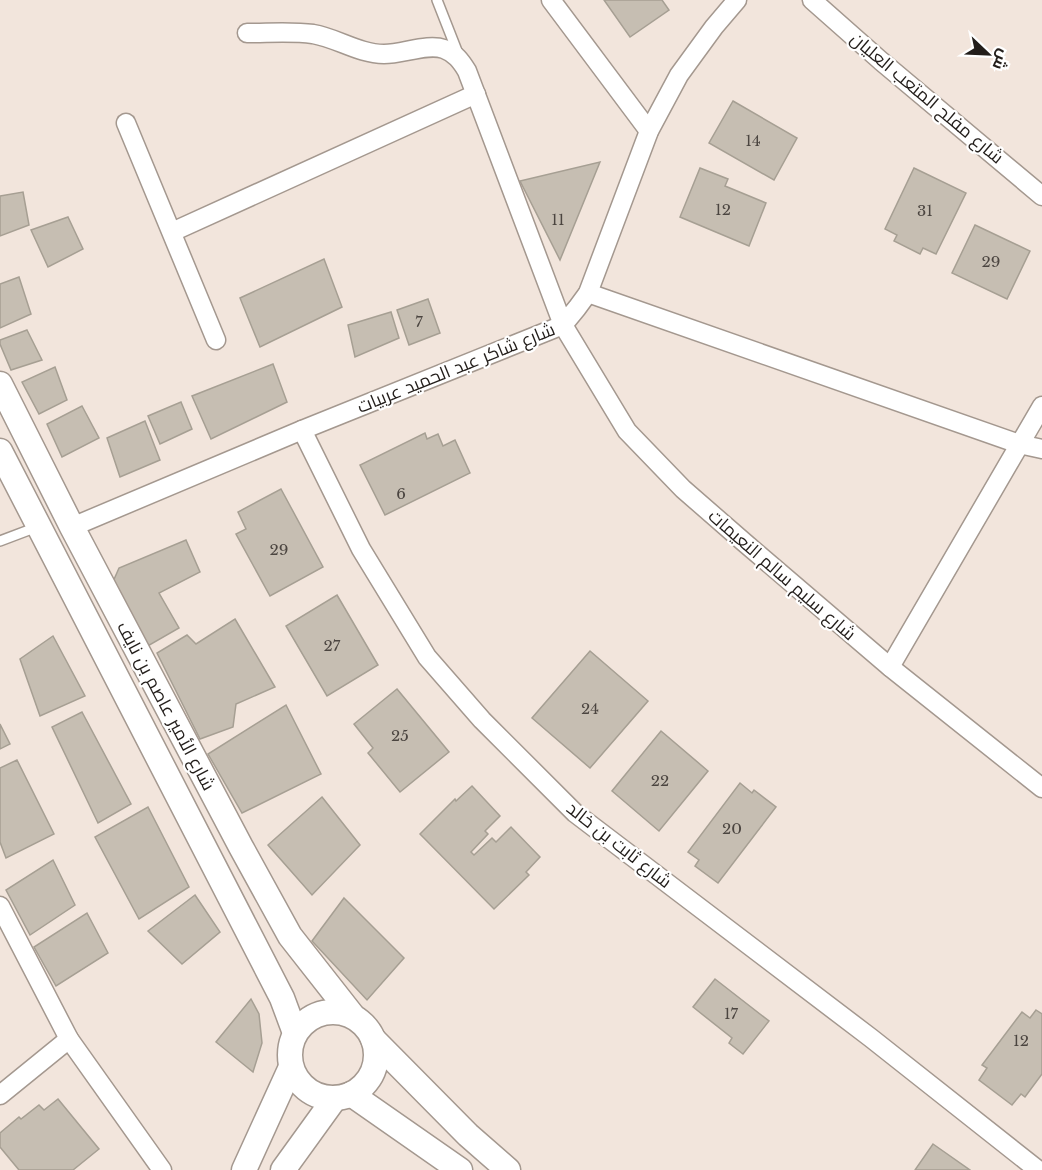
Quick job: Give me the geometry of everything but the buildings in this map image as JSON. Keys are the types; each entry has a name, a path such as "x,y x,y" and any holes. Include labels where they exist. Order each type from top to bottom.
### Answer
{"main road":[{"name":"شارع الأمير عاصم بن نايف","path":"0,384 72,528 241,847 290,936 343,1013"},
{"name":"شارع الأمير عاصم بن نايف","path":"0,451 282,998 295,1033"},
{"path":"283,1170 343,1096 366,1083 375,1066 376,1048 365,1025 343,1013 325,1012 316,1015 295,1033 290,1056 291,1067 297,1080 308,1090 321,1096 343,1096 460,1170"},
{"path":"373,1039 468,1135 508,1170"},
{"path":"244,1170 291,1067"}],"street":[{"path":"551,0 649,131"},
{"name":"شارع شاكر عبد الحميد عربيات","path":"72,528 302,430 563,325 588,293 649,131 679,75 737,0"},
{"name":"شارع مفلح المتعب العليان","path":"812,0 1042,196"},
{"path":"247,33 312,34 364,51 381,54 398,54 432,47 443,48 462,61"},
{"name":"شارع سليم سالم النعيمات","path":"462,61 563,325 627,431 683,489 890,667 1042,788"},
{"path":"171,232 476,94"},
{"path":"126,123 216,340"},
{"path":"588,293 1019,444 1042,449"},
{"path":"890,667 1042,406"},
{"name":"شارع ثابت بن خالد","path":"302,430 361,549 427,657 482,720 575,813 871,1038 1038,1170"},
{"path":"0,906 69,1039 162,1170"},
{"path":"0,1095 69,1039"}],"lane":[{"path":"437,0 462,61"},
{"path":"0,542 39,526"}]}
